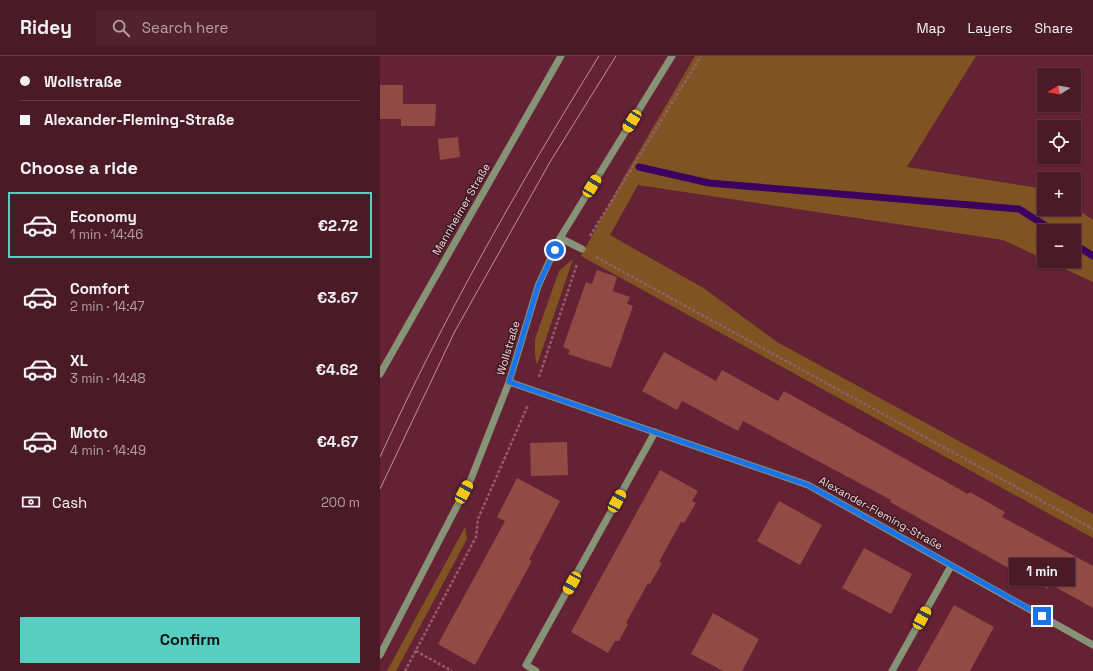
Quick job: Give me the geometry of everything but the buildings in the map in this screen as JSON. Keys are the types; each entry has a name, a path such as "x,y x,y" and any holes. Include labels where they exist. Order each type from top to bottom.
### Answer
{"street":[{"name":"Mannheimer Straße","path":"380,374 561,56"},
{"name":"Wollstraße","path":"380,655 471,479 509,382 538,286 560,238 672,56"},
{"path":"560,238 582,250"},
{"name":"Alexander-Fleming-Straße","path":"509,382 808,485 1093,645"},
{"path":"536,671 525,668 655,432"},
{"path":"892,671 952,566"}],"path":[{"path":"405,671 476,537 478,519 534,390 582,250 701,56"},
{"path":"582,250 1093,529"},
{"path":"416,651 452,671"}],"shaded area":[{"path":"695,56 976,56 907,167 1037,188 1037,216 1081,216 1081,212 1093,220 1093,282 1063,268 1081,268 1081,224 1037,224 1037,256 1003,240 638,185 610,235 705,289 777,342 1093,514 1093,538 581,256 624,177"},
{"path":"573,259 537,365 535,355 535,339 559,271"},
{"path":"465,527 467,539 396,671 387,671"}],"waterway":[{"path":"639,167 709,183 1019,209 1043,224"},
{"path":"1081,248 1093,256"}],"tram line":[{"path":"380,457 429,354 483,253 539,154 599,56"},
{"path":"380,489 455,331 550,162 616,56"}],"route":[{"path":"555,250 538,286 509,382 808,485 1042,616"}]}
